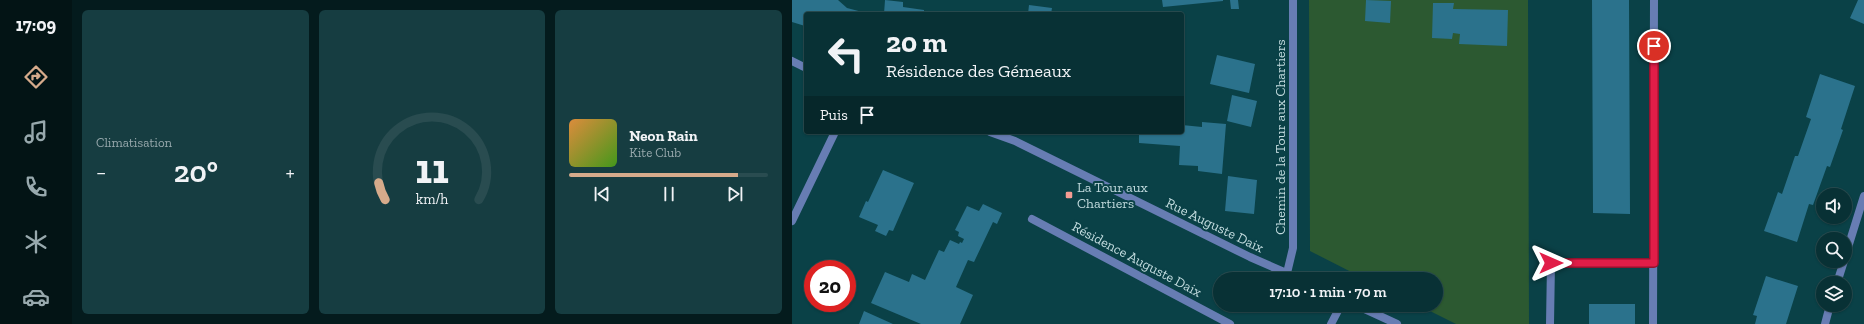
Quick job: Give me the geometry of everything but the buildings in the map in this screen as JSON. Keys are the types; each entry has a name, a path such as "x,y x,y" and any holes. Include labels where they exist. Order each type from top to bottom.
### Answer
{"street":[{"name":"Chemin de la Tour aux Chartiers","path":"1287,272 1293,248 1293,0"},
{"path":"1653,324 1654,0"},
{"path":"792,61 804,67"},
{"path":"792,221 834,134"},
{"name":"Rue Auguste Daix","path":"995,134 1014,141 1285,272"},
{"path":"1852,235 1864,196"},
{"name":"Résidence Auguste Daix","path":"1032,219 1230,324"},
{"path":"1550,324 1551,263 1654,263"},
{"path":"1331,324 1337,312"},
{"path":"1371,312 1397,324"},
{"path":"1825,324 1828,312"}],"green space":[{"path":"1309,0 1528,0 1529,324 1456,324 1432,312 1443,312 1443,272 1351,272 1310,251"}],"place":[{"name":"La Tour aux Chartiers","path":"1069,195"}],"route":[{"path":"1551,263 1654,263 1654,46"}]}
